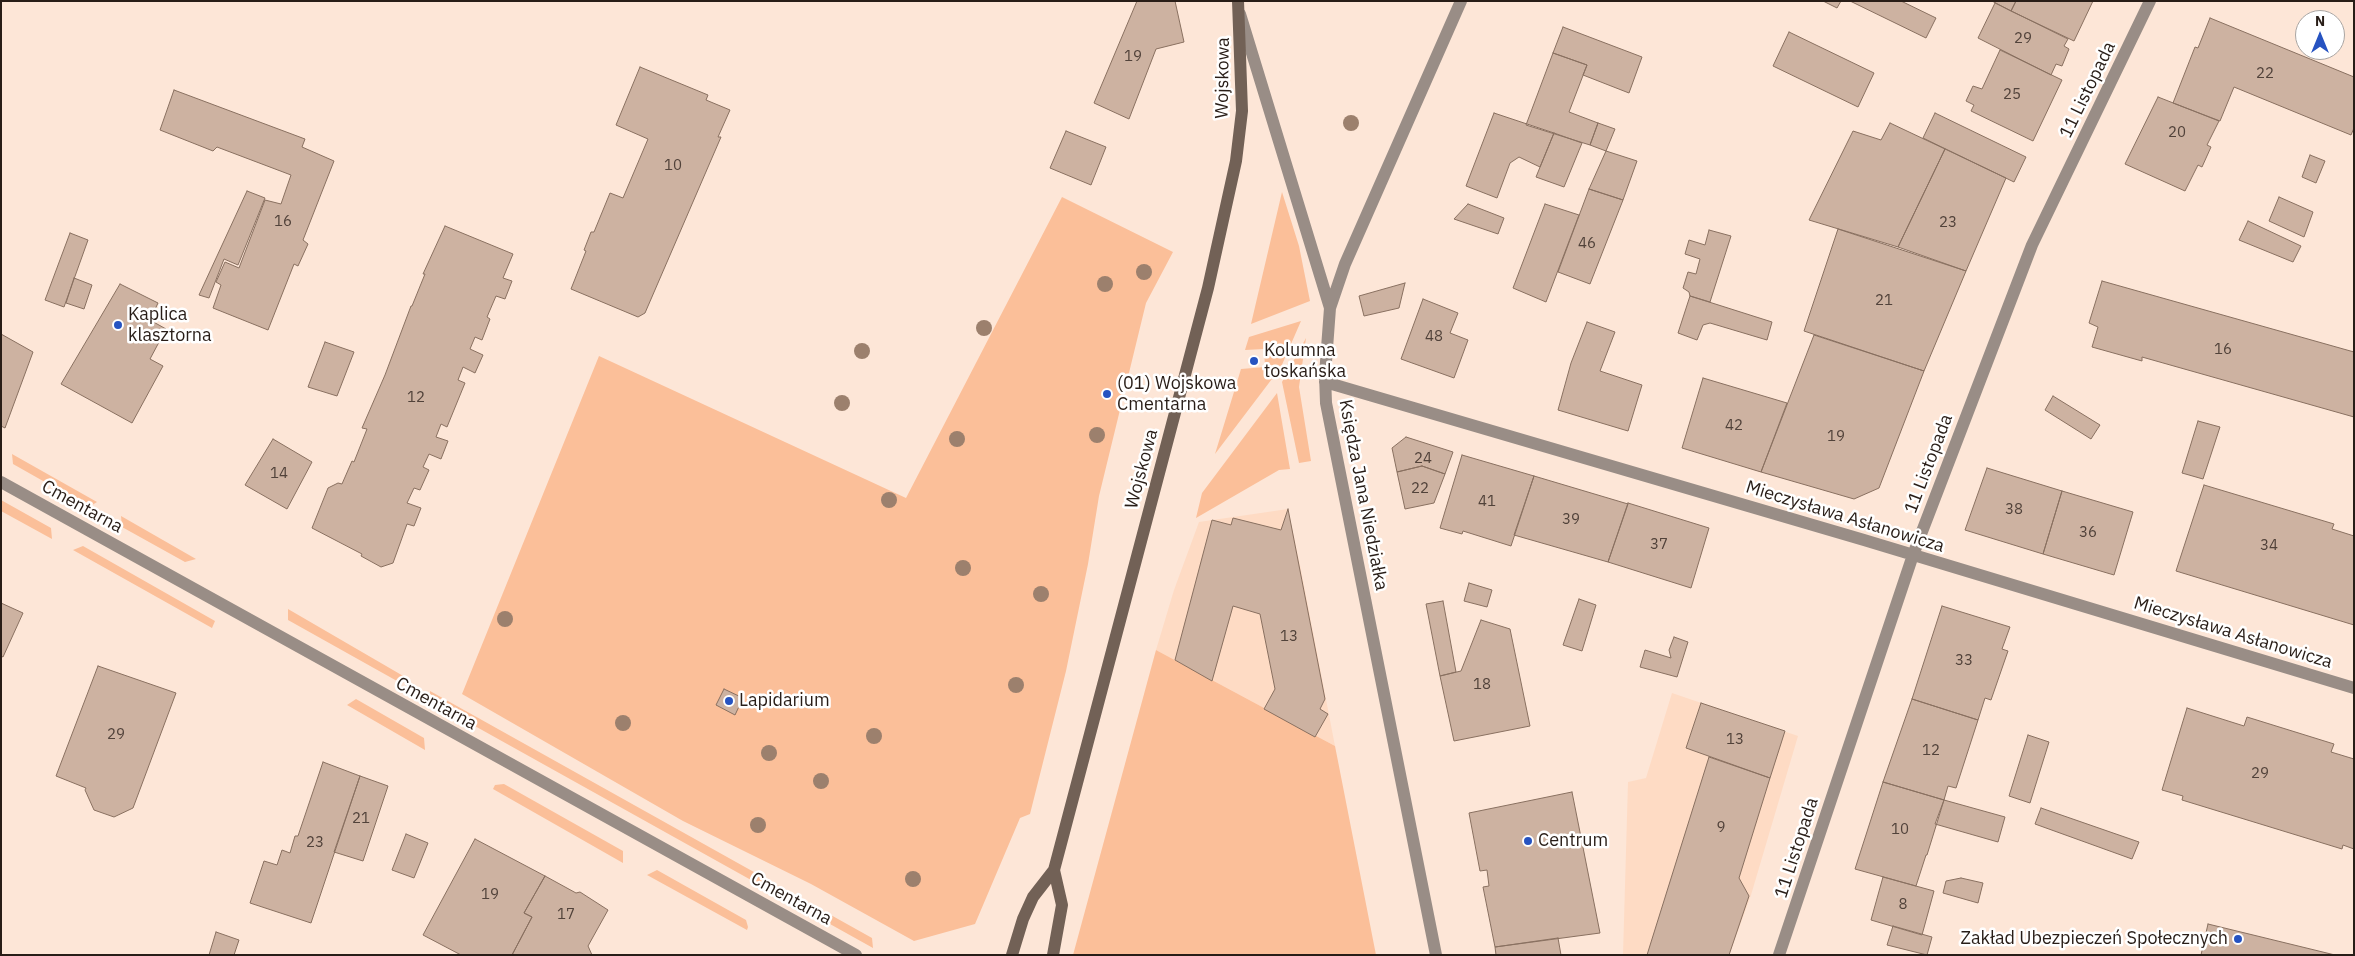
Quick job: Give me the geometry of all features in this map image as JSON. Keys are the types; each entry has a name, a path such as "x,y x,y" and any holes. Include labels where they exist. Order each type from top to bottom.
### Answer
{"street":[{"name":"Księdza Jana Niedziałka","path":"1436,955 1326,403 1325,382 1330,308 1345,264 1461,1"},
{"name":"11 Listopada","path":"1780,955 1913,555 2032,245 2150,1"},
{"path":"1239,8 1330,308"},
{"name":"Wojskowa","path":"1012,955 1022,919 1033,897 1054,870 1208,288 1236,162 1242,111 1239,8"},
{"name":"Mieczysława Asłanowicza","path":"1325,382 1913,555 2354,688"},
{"name":"Cmentarna","path":"1,482 856,955"},
{"name":"Wojskowa","path":"1053,955 1062,905 1054,870"}],"shaded area":[{"path":"1282,192 1299,246 1310,301 1251,324"},
{"path":"1062,197 1173,252 1146,303 1099,496 1088,564 1066,671 1030,814 1020,818 975,924 914,941 811,884 683,821 462,694 599,356 906,498"},
{"path":"1301,321 1281,367 1215,454 1241,369 1265,367 1264,349 1245,350 1249,337"},
{"path":"1306,338 1299,387 1311,461 1299,463 1282,382"},
{"path":"1277,393 1290,469 1279,470 1196,518 1202,493"},
{"path":"12,454 97,502 89,507 13,464"},
{"path":"1,500 51,528 52,539 1,511"},
{"path":"1288,509 1335,746 1156,650 1174,590 1199,522"},
{"path":"121,516 196,559 185,562 122,527"},
{"path":"83,546 215,621 212,628 73,550"},
{"path":"288,609 405,677 397,681 288,620"},
{"path":"1156,650 1335,746 1376,955 1073,955"},
{"path":"430,691 872,938 873,948 430,701"},
{"path":"1672,693 1798,736 1751,895 1729,955 1623,955 1628,782 1646,778"},
{"path":"356,699 424,738 425,750 347,705"},
{"path":"504,784 623,851 623,863 493,789 495,785"},
{"path":"657,870 746,920 747,930 647,875"}],"building":[{"path":"1137,1 1175,1 1184,42 1156,49 1129,119 1094,103"},
{"path":"1823,1 1841,1 1837,8"},
{"path":"1850,1 1901,1 1936,18 1926,38"},
{"path":"1992,1 2016,1 2011,11"},
{"path":"2016,1 2093,1 2074,41 2011,11"},
{"path":"1995,3 2068,39 2064,46 2069,49 2062,66 2056,64 2051,75 1978,38"},
{"path":"2210,18 2295,53 2295,60 2313,60 2354,77 2354,128 2351,135 2234,87 2220,121 2173,103 2195,47 2198,48"},
{"path":"1563,27 1642,57 1629,93 1583,75 1587,65 1553,53"},
{"path":"1789,32 1874,73 1858,107 1773,66"},
{"path":"2000,50 2062,80 2033,141 1971,111 1974,105 1966,101 1973,86 1982,89"},
{"path":"1553,53 1587,65 1569,112 1598,123 1590,145 1526,125"},
{"path":"640,67 708,95 706,100 730,110 718,137 721,137 645,313 638,317 571,289 586,251 584,250 591,232 594,232 610,193 623,198 648,139 616,125"},
{"path":"174,90 305,139 302,147 334,161 303,240 308,244 298,266 294,264 268,330 213,308 221,285 216,282 225,262 239,268 265,200 281,204 291,175 217,147 213,151 160,130"},
{"path":"2158,97 2219,121 2207,145 2211,147 2202,167 2198,165 2185,191 2125,164"},
{"path":"1494,113 1554,133 1540,167 1519,157 1510,163 1497,198 1466,186"},
{"path":"1935,113 2026,157 2014,182 1923,138"},
{"path":"1598,123 1615,129 1606,151 1590,145"},
{"path":"1890,123 1945,149 1898,247 1809,220 1853,131 1881,140"},
{"path":"1066,131 1106,147 1091,185 1050,168"},
{"path":"1554,133 1582,143 1564,187 1536,177"},
{"path":"1945,149 2006,178 1966,271 1898,247"},
{"path":"1606,151 1637,161 1623,200 1589,189"},
{"path":"2310,155 2325,161 2316,183 2302,177"},
{"path":"1589,189 1623,200 1590,284 1558,272"},
{"path":"247,191 265,198 238,265 224,259 209,298 199,295"},
{"path":"2279,197 2313,212 2304,237 2269,221"},
{"path":"1468,204 1504,218 1498,234 1454,219"},
{"path":"1545,204 1579,215 1546,302 1513,288"},
{"path":"2248,221 2301,246 2293,262 2239,240"},
{"path":"445,226 513,254 503,278 512,281 505,299 496,296 487,317 490,319 482,340 475,337 470,349 483,355 475,373 463,367 458,380 465,383 447,427 441,424 436,437 448,441 441,459 429,454 423,467 429,470 420,490 414,488 407,503 421,508 414,526 407,524 393,563 381,567 361,556 362,554 312,528 328,488 338,483 342,484 352,461 354,462 367,429 362,428 425,274 423,274"},
{"path":"1838,229 1966,271 1924,371 1804,331"},
{"path":"1709,230 1731,236 1710,302 1690,296 1689,292 1683,288 1688,272 1696,274 1700,259 1685,254 1689,240 1705,245"},
{"path":"70,233 88,240 64,307 45,300"},
{"path":"74,278 92,285 84,309 66,303"},
{"path":"2102,281 2354,352 2354,417 2142,357 2142,361 2092,347 2098,327 2089,323"},
{"path":"1405,283 1399,308 1364,316 1359,296"},
{"path":"120,284 158,303 150,320 166,329 150,359 163,366 132,423 61,384"},
{"path":"1690,296 1772,322 1767,340 1710,323 1703,325 1697,340 1678,333"},
{"path":"1423,299 1458,313 1450,333 1468,340 1454,378 1401,359"},
{"path":"1587,322 1615,332 1600,371 1642,385 1628,431 1558,410 1571,363"},
{"path":"1,334 33,352 5,428 1,426"},
{"path":"1814,335 1924,371 1879,488 1854,499 1761,472"},
{"path":"325,342 354,352 337,396 308,387"},
{"path":"1703,378 1787,403 1761,472 1682,448"},
{"path":"2053,396 2100,425 2091,439 2045,410"},
{"path":"2198,421 2220,427 2203,479 2182,473"},
{"path":"1406,437 1453,452 1445,474 1422,466 1397,472 1392,448"},
{"path":"273,439 312,462 287,509 245,485"},
{"path":"1462,455 1534,476 1511,546 1463,531 1462,534 1440,528"},
{"path":"1422,466 1445,474 1434,503 1405,509 1397,472"},
{"path":"1987,468 2062,491 2043,554 1965,530"},
{"path":"1534,476 1628,504 1608,562 1514,535"},
{"path":"2204,485 2334,524 2332,529 2354,536 2354,625 2176,571"},
{"path":"2062,491 2133,512 2114,575 2043,554"},
{"path":"1628,503 1709,528 1691,588 1608,562"},
{"path":"1288,509 1325,699 1320,709 1328,714 1315,737 1264,709 1275,689 1260,614 1233,606 1212,681 1175,660 1212,520 1231,525 1233,518 1281,530"},
{"path":"1469,583 1492,590 1487,607 1464,601"},
{"path":"1579,599 1596,605 1582,651 1563,645"},
{"path":"1443,601 1456,672 1440,676 1426,604"},
{"path":"1,603 23,613 3,657 1,656"},
{"path":"1942,606 2010,627 2002,649 2008,651 1991,700 1985,698 1978,720 1912,699"},
{"path":"1481,620 1510,629 1530,726 1454,741 1440,676 1461,671"},
{"path":"1674,637 1688,642 1677,677 1640,667 1645,650 1671,658 1669,650"},
{"path":"98,666 176,693 133,808 114,817 94,810 85,790 86,788 56,776"},
{"name":"Lapidarium","path":"724,689 743,698 735,715 716,705"},
{"path":"1912,699 1978,720 1956,788 1948,786 1944,800 1883,782"},
{"path":"1701,703 1785,731 1770,778 1686,748"},
{"path":"2187,708 2244,726 2247,717 2334,744 2331,752 2354,759 2354,849 2343,845 2342,849 2182,800 2183,796 2162,790"},
{"path":"2028,735 2049,742 2030,803 2009,796"},
{"path":"1709,757 1770,778 1739,878 1749,896 1729,955 1647,955"},
{"path":"323,762 360,776 311,923 250,903 264,861 277,865 282,850 290,853 295,836 298,836"},
{"path":"360,776 388,786 363,861 334,852"},
{"path":"1883,782 1944,800 1916,886 1855,869"},
{"name":"Centrum","path":"1572,792 1600,933 1495,947 1483,887 1489,886 1487,870 1480,871 1469,813"},
{"path":"1944,800 2005,817 1998,842 1935,824"},
{"path":"2041,808 2139,842 2132,859 2035,824"},
{"path":"406,834 428,843 414,878 392,870"},
{"path":"475,839 545,876 524,913 532,917 512,955 461,955 423,935"},
{"path":"545,876 576,893 580,892 608,910 588,946 592,955 512,955 532,917 524,913"},
{"path":"1883,877 1934,891 1922,935 1871,920"},
{"path":"1961,878 1983,883 1978,903 1943,893 1946,881"},
{"name":"Zakład Ubezpieczeń Społecznych","path":"2208,924 2335,955 2201,955"},
{"path":"1893,926 1932,937 1927,955 1887,945"},
{"path":"216,932 239,940 234,955 209,955"},
{"path":"1558,938 1561,955 1496,955 1495,947"}],"place":[{"name":"Kaplica klasztorna","path":"118,325"},
{"name":"Kolumna toskańska","path":"1254,361"},
{"name":"(01) Wojskowa Cmentarna","path":"1107,394"},
{"name":"Lapidarium","path":"729,701"},
{"name":"Centrum","path":"1528,841"},
{"name":"Zakład Ubezpieczeń Społecznych","path":"2238,939"}]}
